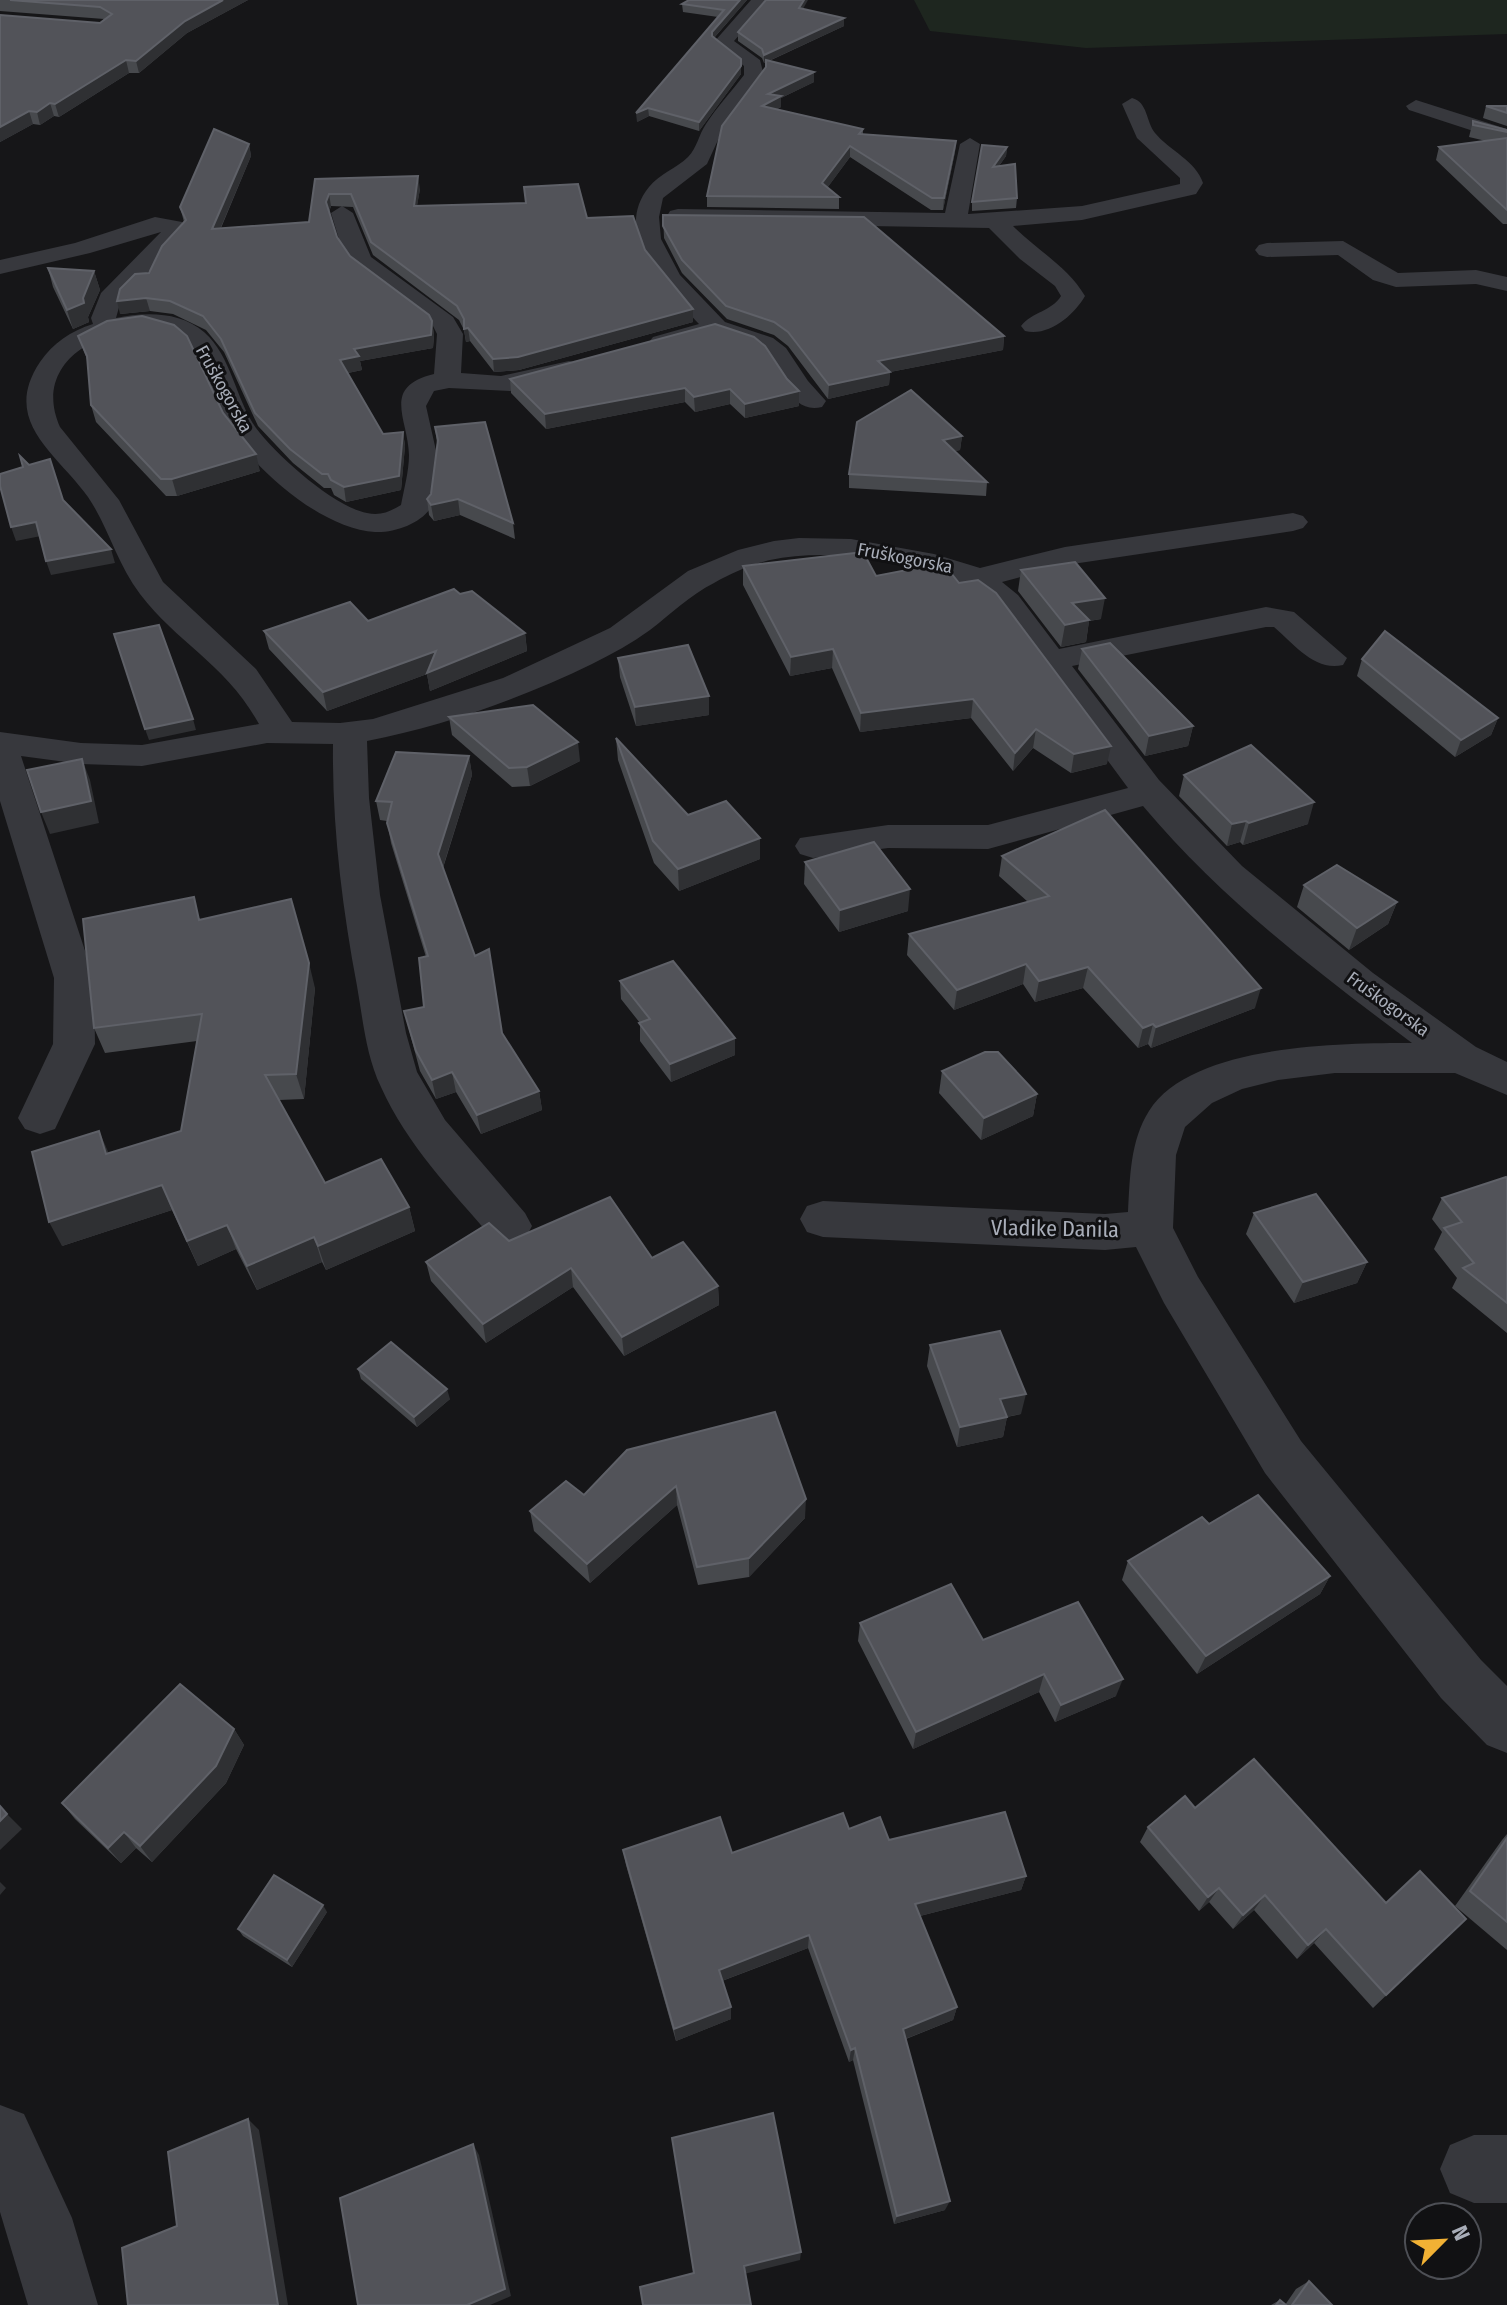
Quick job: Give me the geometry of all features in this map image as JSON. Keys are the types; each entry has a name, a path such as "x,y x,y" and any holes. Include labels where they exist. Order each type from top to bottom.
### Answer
{"street":[{"path":"761,0 723,42 753,64 754,76 713,128 697,162 659,188 652,198 648,217 649,239 670,278 716,327 764,343 777,353 798,386 813,401"},
{"path":"648,217 782,216 995,221 1082,213 1188,189 1192,183 1190,176 1144,134 1132,104"},
{"path":"1416,106 1507,136"},
{"path":"955,221 970,144"},
{"path":"342,213 354,249 363,262 444,322 450,334 447,380 498,384 587,364"},
{"path":"995,221 1028,254 1065,282 1073,296 1066,308 1034,326"},
{"path":"0,267 82,248 155,224 174,227 175,231 110,298 103,318 107,327"},
{"path":"1267,250 1343,248 1381,275 1396,280 1466,276 1507,284"},
{"name":"Fruškogorska","path":"281,732 245,676 178,617 150,586 98,490 45,427 39,406 41,383 52,363 69,345 107,327 149,323 184,329 198,341 210,358 242,427 262,452 316,499 346,517 365,523 397,520 415,509 423,455 414,398 420,389 431,383 447,380"},
{"path":"644,347 716,327"},
{"path":"979,578 1065,556 1293,522"},
{"name":"Fruškogorska","path":"0,743 74,754 118,756 162,754 281,732 350,733 445,710 506,688 622,635 697,579 726,564 757,555 813,544 836,545 938,564 966,571 979,578 1007,602 1151,793 1196,843 1291,931 1461,1058"},
{"path":"1053,661 1266,617 1283,619 1331,658"},
{"path":"350,733 349,788 356,867 392,1065 406,1096 433,1137 509,1226"},
{"path":"0,743 74,978 74,1044 40,1118"},
{"path":"813,846 874,837 917,836 965,841 1151,793"},
{"name":"Vladike Danila","path":"823,1219 1105,1232 1150,1228 1154,1155 1166,1119 1197,1092 1230,1077 1278,1065 1335,1058 1461,1058 1507,1080"},
{"path":"1150,1228 1181,1290 1283,1457 1461,1679 1507,1725"},
{"path":"0,2138 38,2218 63,2305"}],"shaded area":[{"path":"914,0 1507,0 1507,34 1086,48 930,31"}],"building":[{"path":"10,0 223,0 185,21 136,61 126,60 55,104 50,103 37,112 29,111 0,127 0,15 100,23 112,14 100,7"},
{"path":"689,0 740,0 712,32 712,36 741,59 741,66 699,122 648,108 636,113 724,10 682,4"},
{"path":"766,0 804,0 799,8 844,18 764,55 762,49 738,32"},
{"path":"766,60 814,72 768,94 781,96 762,106 863,129 859,134 956,141 944,198 932,198 850,146 822,183 839,197 707,196 722,126 766,67"},
{"path":"1486,106 1507,106 1507,113"},
{"path":"1473,121 1507,130 1507,132 1473,125"},
{"path":"214,129 249,144 212,229 309,222 315,179 418,176 414,206 526,203 524,187 578,184 587,218 633,216 645,250 693,309 518,357 493,359 468,328 464,329 464,319 457,306 371,242 351,194 329,194 326,202 337,237 350,256 429,315 432,321 431,335 354,349 359,356 340,360 383,434 403,432 399,476 344,487 290,449 255,413 221,339 203,316 170,301 146,298 117,301 120,289 135,274 149,273 162,246 186,220 180,207"},
{"path":"1507,138 1507,210 1439,147"},
{"path":"982,145 1007,147 993,167 1015,164 1017,198 972,202"},
{"path":"663,215 864,217 1004,336 878,361 890,372 829,385 788,332 774,322 726,306 682,260 663,226"},
{"path":"48,268 94,271 83,298 84,303 67,310"},
{"path":"142,316 174,325 187,336 223,413 256,454 172,479 161,479 91,405 87,356 78,336 107,321"},
{"path":"715,324 754,337 765,346 799,391 745,404 730,389 694,397 685,388 545,414 510,379"},
{"path":"911,390 962,436 943,440 987,482 849,474 857,422"},
{"path":"485,422 513,523 458,499 431,505 427,499 431,494 438,440 435,427"},
{"path":"20,456 29,465 50,459 63,500 111,549 46,561 36,522 11,527 0,486 0,474 23,467"},
{"path":"863,552 876,576 943,563 959,583 978,580 996,593 1111,746 1074,754 1036,729 1015,753 973,699 861,713 833,649 791,657 743,566"},
{"path":"1075,562 1105,598 1072,603 1089,620 1065,625 1021,570"},
{"path":"454,589 460,594 472,591 525,633 427,673 436,651 323,692 264,631 350,602 368,621"},
{"path":"159,625 193,719 145,729 114,634"},
{"path":"1385,631 1498,718 1461,740 1362,659"},
{"path":"1110,643 1193,726 1149,736 1082,649"},
{"path":"688,645 709,696 635,707 618,658"},
{"path":"533,705 578,742 527,767 509,768 449,717"},
{"path":"616,738 688,815 726,801 760,838 678,869 653,841"},
{"path":"1251,745 1314,802 1249,823 1232,824 1184,775"},
{"path":"396,752 469,756 438,854 475,956 489,949 502,1033 539,1091 477,1115 452,1072 432,1080 416,1051 404,1011 424,1007 419,958 428,956 387,823 392,802 376,801"},
{"path":"82,759 91,801 41,812 27,770"},
{"path":"1105,810 1261,988 1156,1027 1153,1024 1143,1028 1088,967 1039,981 1026,964 957,990 909,934 1049,896 1002,856"},
{"path":"874,842 910,889 840,910 805,862"},
{"path":"1337,865 1397,902 1357,928 1304,885"},
{"path":"194,897 199,920 291,899 309,963 296,1074 265,1075 325,1183 381,1159 409,1207 318,1246 314,1237 247,1266 227,1225 187,1241 162,1185 49,1222 32,1152 99,1131 106,1154 181,1131 202,1014 94,1028 83,919"},
{"path":"673,961 735,1038 670,1064 639,1023 650,1019 620,981"},
{"path":"985,1052 998,1052 1037,1094 984,1118 942,1071"},
{"path":"1506,1177 1507,1303 1463,1268 1474,1263 1444,1228 1462,1222 1442,1198"},
{"path":"1316,1194 1367,1262 1303,1282 1254,1213"},
{"path":"610,1197 652,1258 683,1242 718,1286 622,1337 571,1268 483,1324 426,1262 489,1223 509,1241"},
{"path":"1000,1331 1026,1394 1000,1399 1007,1417 960,1427 930,1345"},
{"path":"391,1342 447,1389 414,1417 358,1369"},
{"path":"775,1412 806,1499 749,1558 697,1567 676,1486 587,1564 530,1511 566,1481 584,1495 627,1450"},
{"path":"1258,1495 1330,1576 1206,1656 1128,1561 1202,1517 1209,1524"},
{"path":"951,1584 983,1640 1078,1602 1123,1679 1061,1705 1044,1674 916,1732 860,1623"},
{"path":"180,1684 234,1729 216,1766 140,1846 124,1832 108,1848 62,1803"},
{"path":"1254,1759 1386,1903 1420,1871 1466,1919 1386,1995 1326,1929 1308,1945 1265,1895 1243,1915 1219,1888 1208,1897 1148,1827 1185,1796 1195,1808"},
{"path":"0,1806 7,1814 0,1821"},
{"path":"1005,1812 1026,1876 915,1904 957,2007 903,2029 950,2201 897,2216 855,2048 851,2050 809,1935 719,1970 731,2007 674,2029 623,1850 720,1817 732,1853 843,1813 849,1829 880,1817 889,1840"},
{"path":"1507,1838 1507,1922 1470,1891"},
{"path":"274,1875 323,1905 287,1960 238,1929"},
{"path":"773,2113 801,2252 744,2266 751,2305 643,2305 640,2287 694,2273 672,2138"},
{"path":"248,2119 278,2305 128,2305 122,2248 177,2226 168,2152"},
{"path":"473,2144 505,2289 467,2305 358,2305 340,2198"},
{"path":"1309,2281 1332,2305 1292,2305"}]}
